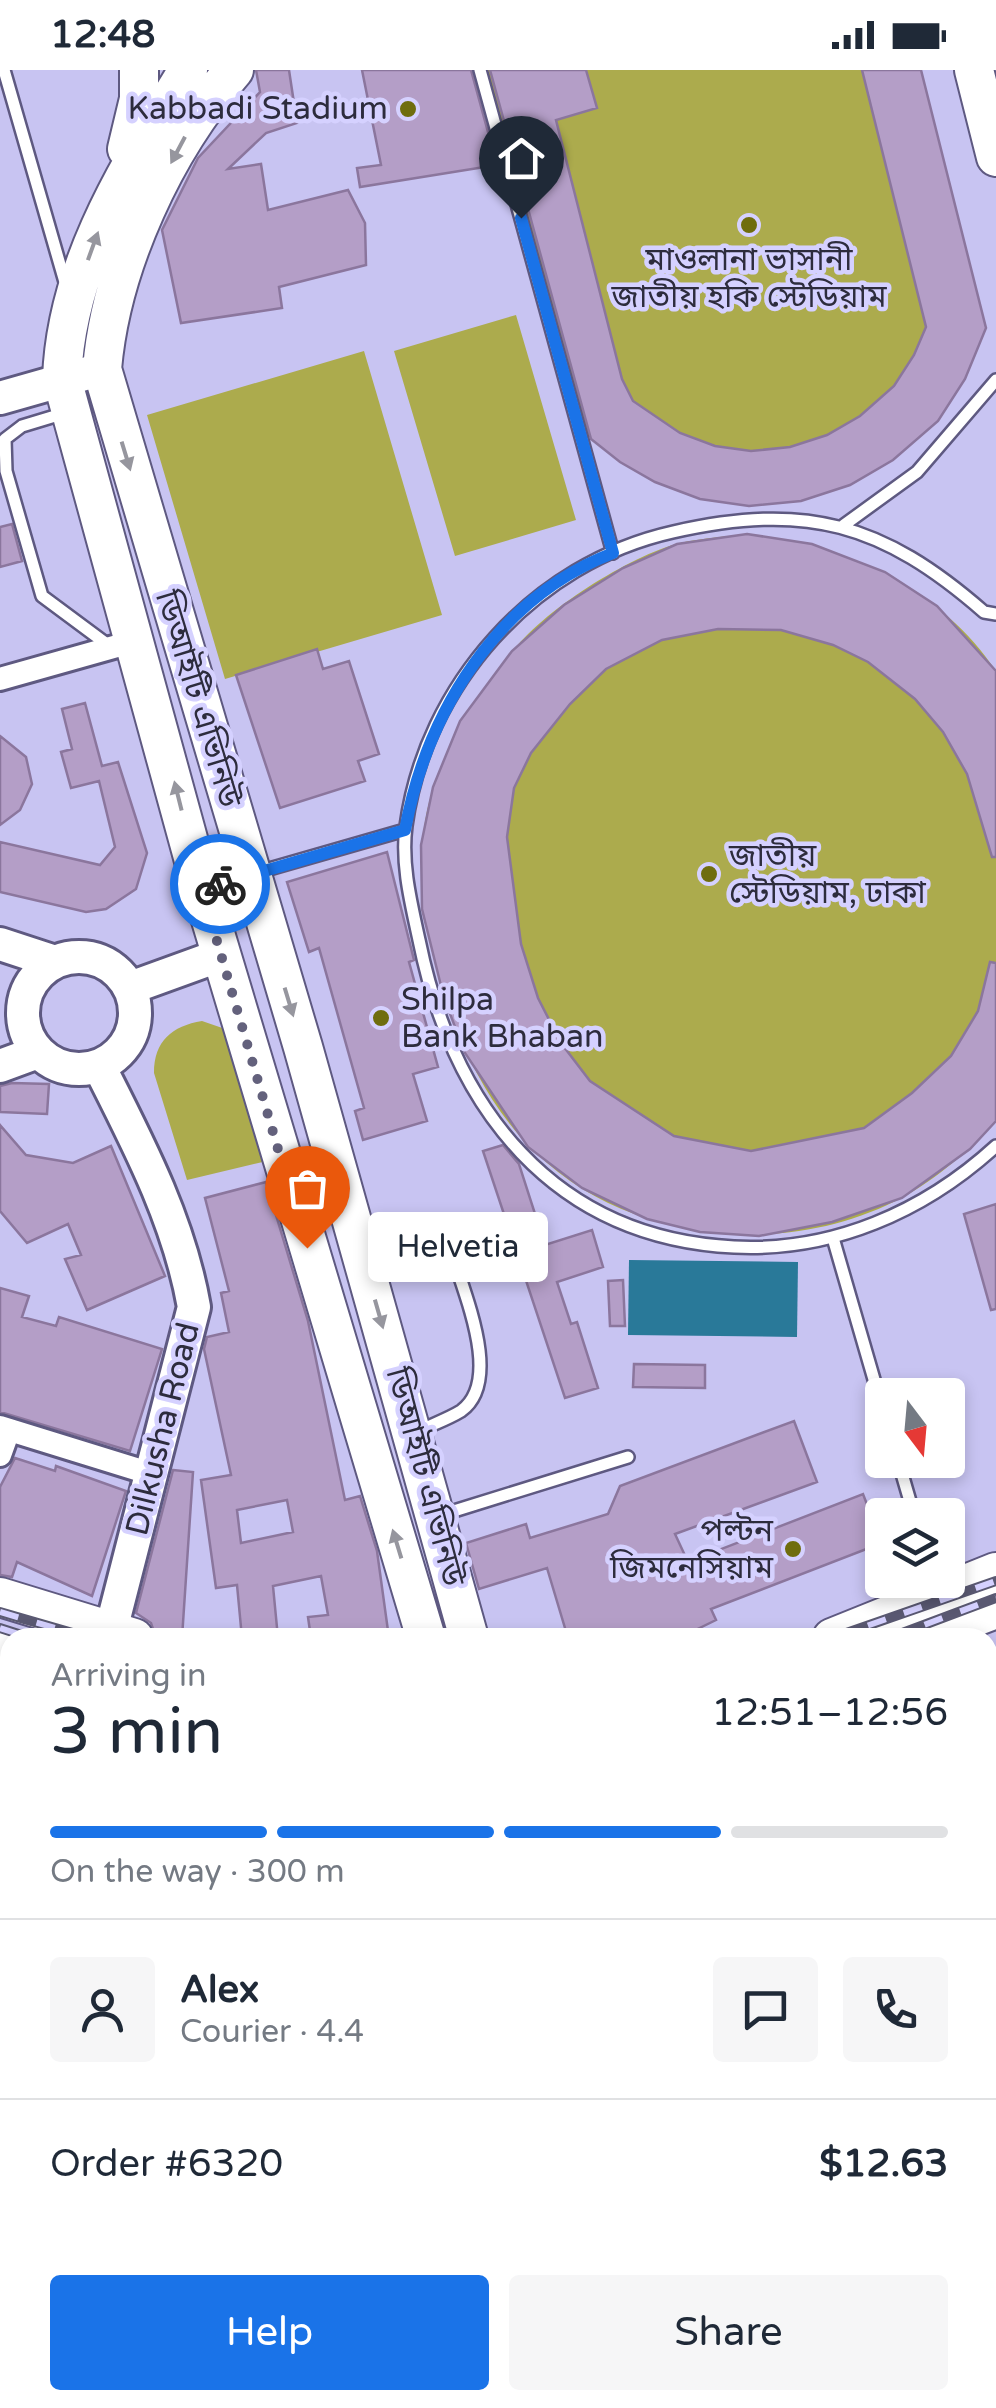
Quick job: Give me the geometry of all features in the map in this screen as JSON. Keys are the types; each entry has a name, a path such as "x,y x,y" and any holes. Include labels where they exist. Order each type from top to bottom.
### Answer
{"main road":[{"path":"122,176 138,99 139,70"},
{"name":"ডিআইটি এভিনিউ","path":"188,70 122,176 89,313 102,369 414,1434 465,1628"},
{"name":"ডিআইটি এভিনিউ","path":"234,70 181,141 120,272 63,341 65,396 123,644 202,890 423,1628"},
{"path":"974,70 996,157"},
{"path":"202,890 250,875"},
{"path":"220,955 270,940"},
{"path":"965,1579 996,1572"},
{"path":"0,1597 103,1628"},
{"path":"852,1628 911,1598"},
{"path":"946,1628 996,1609"}],"street":[{"path":"0,398 65,396 102,369"},
{"path":"0,680 123,644"},
{"path":"0,944 56,962 90,957 120,974 136,1006 128,1042 98,1066 66,1068 21,1040"},
{"path":"130,988 220,955"},
{"path":"0,1066 21,1040 25,997 32,982 56,962"},
{"name":"Dilkusha Road","path":"98,1066 146,1159 187,1265 194,1307 152,1474 124,1628"},
{"path":"0,1454 4,1428 152,1474"}],"lane":[{"path":"4,70 89,313"},
{"path":"480,70 613,553"},
{"path":"844,525 917,472 996,380"},
{"path":"65,396 5,439 6,471 42,596 123,644"},
{"path":"996,625 990,613 925,563 882,539 844,525 783,519 714,523 658,535 550,584 504,625 468,671 418,772 405,830 406,882 434,1010 452,1052 478,1093 540,1173 593,1213 622,1227 688,1245 791,1247 895,1217 996,1146"},
{"path":"250,875 405,830"},
{"path":"833,1238 874,1378"},
{"path":"414,1434 463,1410 476,1393 483,1370 452,1253 441,1244"},
{"path":"437,1517 628,1456"}],"shaded area":[{"path":"485,70 921,70 986,328 965,379 850,485 801,501 749,506 700,499 655,482 620,462 587,435 568,396"},
{"path":"516,315 576,520 455,556 394,351"},
{"path":"364,351 442,615 225,679 147,415"},
{"name":"জাতীয় স্টেডিয়াম, ঢাকা","path":"747,534 819,550 887,576 947,615 996,671 996,1121 952,1163 903,1197 858,1217 811,1229 762,1234 712,1232 663,1223 617,1207 574,1184 519,1135 490,1096 448,1007 428,936 421,864 426,815 436,780 502,666 525,638 588,587 660,549"},
{"path":"202,1021 231,1031 267,1161 187,1180 154,1073 155,1062 167,1037"}],"water":[{"path":"629,1260 798,1262 797,1337 628,1335"}],"building":[{"path":"256,70 289,70 297,123 266,133 228,169 261,164 268,210 348,190 365,223 366,265 279,287 282,308 181,323 162,230 198,158 260,92"},
{"path":"362,70 471,70 497,165 360,187 357,168 381,165"},
{"path":"490,70 586,70 597,108 556,120 622,379 633,401 680,433 715,446 751,451 790,447 827,435 860,416 894,386 914,355 926,327 862,70 921,70 986,328 965,379 938,421 893,460 850,485 801,501 749,506 700,499 655,482 620,462 591,439"},
{"path":"12,524 22,561 0,567 0,527"},
{"path":"747,534 812,544 885,572 937,606 996,671 996,857 992,857 967,774 943,732 915,699 868,662 833,645 781,630 718,629 662,640 606,669 570,704 531,753 514,788 507,837 521,944 538,998 561,1043 590,1081 674,1136 751,1151 864,1128 912,1093 951,1056 978,1011 990,962 996,963 996,1121 970,1149 902,1198 832,1222 759,1236 700,1232 647,1219 582,1188 528,1147 465,1053 444,998 422,909 421,845 433,787 460,721 512,651 564,605 623,568 677,544"},
{"path":"317,649 323,669 349,661 379,754 358,761 365,781 280,808 236,675"},
{"path":"85,703 102,766 118,762 147,853 136,889 106,909 86,912 0,892 0,842 100,865 115,847 99,781 71,788 61,752 72,749 62,709"},
{"path":"0,736 26,757 32,784 20,810 0,825"},
{"path":"387,852 414,960 409,962 438,1067 413,1074 427,1121 363,1140 355,1111 364,1108 319,948 309,952 287,882"},
{"path":"49,1084 47,1114 0,1112 0,1086"},
{"path":"0,1125 26,1155 73,1163 111,1146 165,1276 87,1310 65,1259 81,1255 68,1224 27,1243 0,1211"},
{"path":"503,1145 519,1164 545,1245 592,1230 603,1267 557,1282 571,1324 577,1322 598,1388 565,1398 483,1151"},
{"path":"266,1182 308,1321 345,1500 360,1496 377,1551 388,1628 310,1628 308,1617 328,1615 321,1576 273,1586 277,1628 241,1628 237,1585 216,1588 201,1480 231,1475 204,1349 207,1337 229,1332 221,1293 229,1291 205,1198","holes":["287,1500 293,1532 241,1543 237,1510"]},
{"path":"996,1204 996,1309 991,1310 964,1214"},
{"path":"623,1280 625,1326 610,1326 608,1281"},
{"path":"0,1288 29,1296 22,1317 56,1326 59,1317 162,1349 130,1451 0,1412"},
{"path":"634,1364 705,1365 705,1388 633,1387"},
{"path":"794,1421 817,1482 675,1534 688,1562 863,1494 865,1550 711,1609 716,1620 700,1628 565,1628 547,1568 479,1589 466,1543 526,1524 530,1538 608,1514 620,1486"},
{"path":"15,1458 55,1471 56,1466 126,1491 92,1596 17,1562 12,1577 0,1575 0,1487"},
{"path":"173,1470 193,1472 183,1628 153,1628 136,1613"}],"railway":[{"path":"861,1628 996,1581"},
{"path":"916,1628 996,1598"},
{"path":"0,1612 55,1628"}],"way so far":[{"path":"220,884 202,890 307,1248"}],"place":[{"name":"Kabbadi Stadium","path":"408,109"},
{"name":"মাওলানা ভাসানী জাতীয় হকি স্টেডিয়াম","path":"749,225"},
{"name":"জাতীয় স্টেডিয়াম, ঢাকা","path":"709,874"},
{"name":"Shilpa Bank Bhaban","path":"381,1018"},
{"name":"Helvetia","path":"307,1248"},
{"name":"পল্টন জিমনেসিয়াম","path":"793,1549"}],"route":[{"path":"220,884 405,830 418,772 468,671 504,625 550,584 613,553 521,218"}]}
